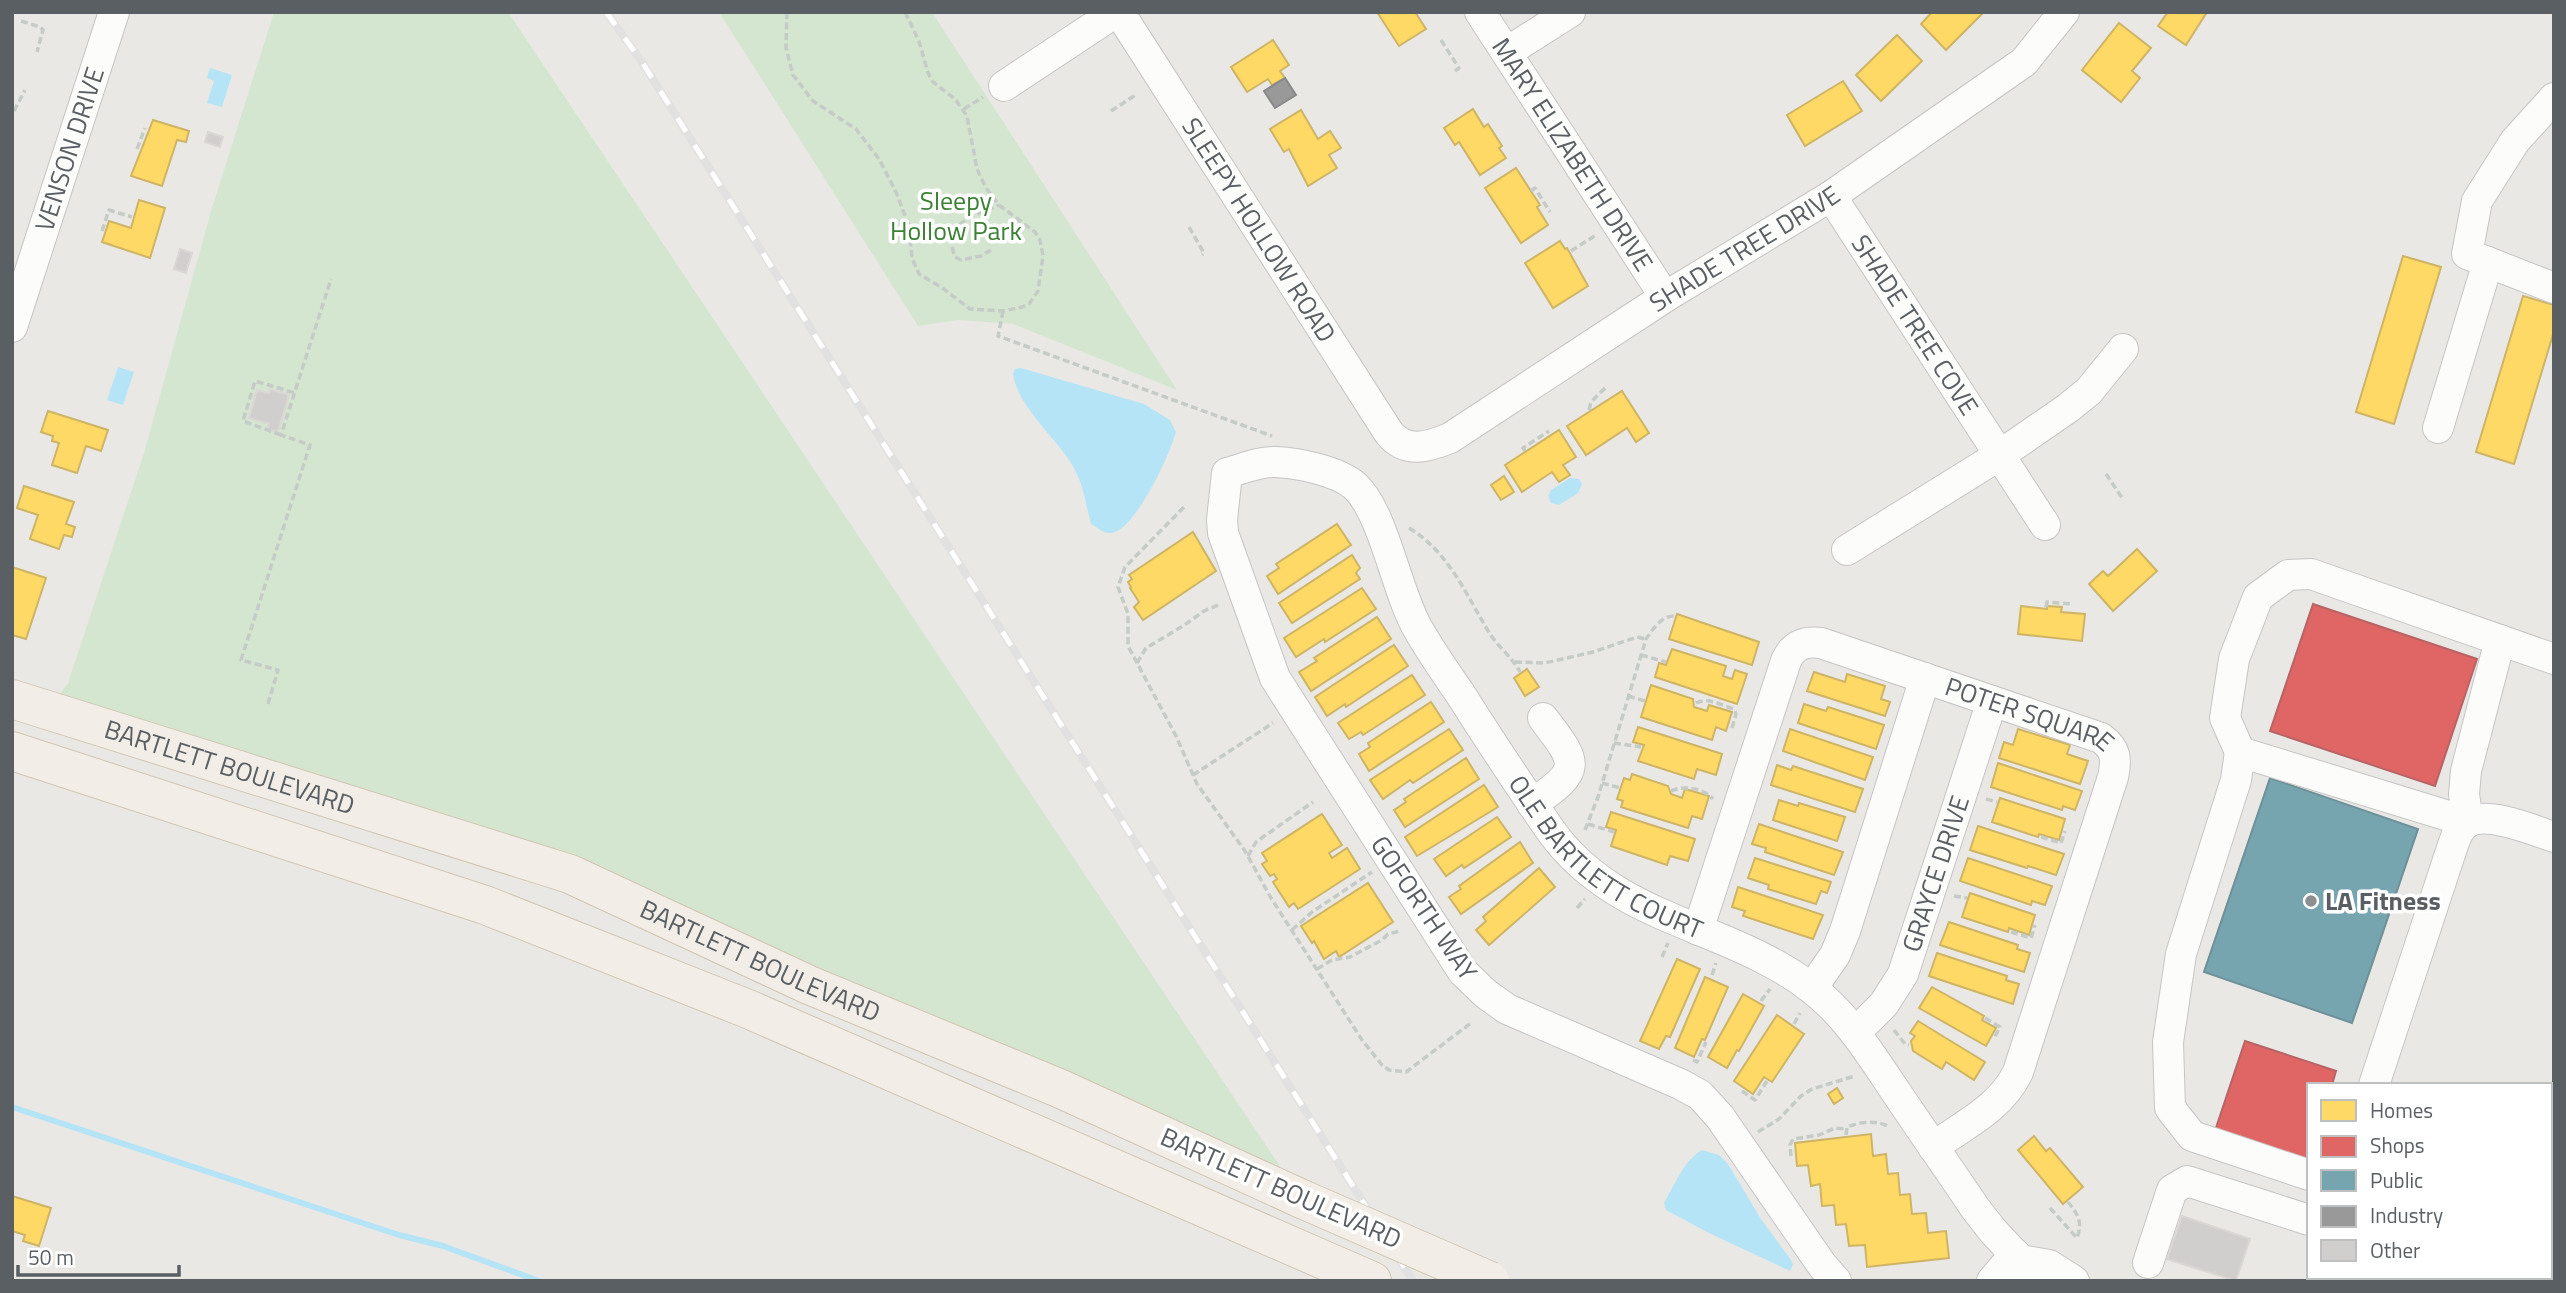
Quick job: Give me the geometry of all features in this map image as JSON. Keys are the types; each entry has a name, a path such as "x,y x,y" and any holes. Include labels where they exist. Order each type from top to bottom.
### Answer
{"main road":[{"name":"BARTLETT BOULEVARD","path":"12,699 570,874 809,985 1061,1089 1490,1281"},
{"name":"BARTLETT BOULEVARD","path":"12,751 498,910 748,1009 1359,1275"}],"street":[{"name":"VENSON DRIVE","path":"12,327 114,12"},
{"path":"1004,86 1118,12"},
{"name":"SLEEPY HOLLOW ROAD","path":"1118,12 1389,433 1402,445"},
{"name":"MARY ELIZABETH DRIVE","path":"1479,12 1665,297"},
{"path":"1507,52 1570,12"},
{"name":"SHADE TREE DRIVE","path":"1402,445 1433,445 1450,438 1665,297 1831,196 2024,62 2064,12"},
{"path":"2438,428 2478,258 2477,201 2515,141 2554,98"},
{"name":"SHADE TREE COVE","path":"1831,196 2045,525"},
{"path":"2478,258 2554,288"},
{"path":"1847,550 2000,455 2089,391 2123,349"},
{"name":"OLE BARTLETT COURT","path":"1227,473 1273,461 1312,467 1354,485 1373,512 1396,580 1418,629 1532,804 1570,855 1600,881 1635,903 1764,959 1812,989 1829,1004 1855,1032 1933,1147 1993,1231 2021,1265"},
{"name":"GOFORTH WAY","path":"1227,473 1223,533 1275,678 1463,972 1486,995 1507,1009 1700,1095 1720,1117 1822,1265 1836,1281"},
{"path":"2307,1174 2192,1136 2170,1108 2168,1042 2181,954 2236,780 2240,752 2225,718 2234,659 2258,597 2288,575 2311,574 2554,659"},
{"path":"2468,822 2464,794 2466,771 2500,640"},
{"name":"POTER SQUARE","path":"1698,930 1786,661 1793,649 1810,642 1821,643 2101,738 2109,744 2116,754 2116,762 2018,1072 2012,1084 1994,1105 1933,1147"},
{"path":"1812,989 1835,955 1845,931 1925,678"},
{"name":"GRAYCE DRIVE","path":"1855,1032 1884,1004 1903,974 1992,701"},
{"path":"1532,804 1560,784 1569,771 1571,761 1569,751 1543,718"},
{"path":"2240,752 2468,822"},
{"path":"2375,1083 2457,834 2468,822 2489,818 2554,837"},
{"path":"2148,1263 2172,1190 2187,1181 2307,1219"},
{"path":"1992,1281 2021,1265 2049,1265 2074,1281"}],"path":[{"path":"787,12 786,48 793,75 813,101 856,129 879,159 909,226 912,258 919,274 942,287 970,309 1003,311 1022,307 1029,304 1038,291 1043,256 1040,240 1035,232 999,205 986,188 977,169 970,126 964,109 933,82 928,74 919,41 905,12"},
{"path":"21,21 43,30 37,52"},
{"path":"1441,40 1459,68 1455,71"},
{"path":"14,111 25,90"},
{"path":"1111,111 1137,94"},
{"path":"137,149 145,128"},
{"path":"1531,191 1535,188 1550,212"},
{"path":"992,250 981,256 961,260 955,257 952,242 954,233 965,220 999,205"},
{"path":"102,231 109,210 132,217"},
{"path":"1189,227 1204,253 1202,255"},
{"path":"1571,251 1596,235"},
{"path":"281,435 331,279"},
{"path":"268,704 278,670 241,660 310,445 243,421 255,380 295,393"},
{"path":"1590,410 1591,402 1606,387"},
{"path":"1525,451 1523,448 1549,431"},
{"path":"2106,474 2123,499"},
{"path":"1184,507 1125,567 1118,587 1128,614 1128,646 1176,736 1204,796 1248,856 1362,1040 1382,1065 1389,1070 1406,1072 1471,1023"},
{"path":"2046,607 2047,602 2073,604"},
{"path":"1137,663 1146,648 1205,611 1224,603"},
{"path":"1580,838 1588,824 1602,783 1646,639 1661,621 1668,616 1674,616"},
{"path":"1515,662 1545,663 1593,652 1637,637 1646,639"},
{"path":"1641,654 1666,662"},
{"path":"1628,696 1645,701"},
{"path":"1696,703 1709,700 1734,709 1736,714 1732,728"},
{"path":"1193,775 1283,716"},
{"path":"1614,743 1641,747"},
{"path":"1602,783 1619,788"},
{"path":"1671,791 1685,786 1710,794 1713,799 1710,808"},
{"path":"1248,856 1256,842 1313,802"},
{"path":"1588,824 1614,832"},
{"path":"2041,837 2061,843 2065,831"},
{"path":"1292,930 1312,912 1381,868"},
{"path":"2011,932 2031,938 2035,925"},
{"path":"1317,969 1332,960 1350,957 1388,934 1400,931"},
{"path":"1985,1018 2000,1027 1994,1038"},
{"path":"1892,1028 1905,1044 1909,1045"},
{"path":"1690,1059 1697,1062 1706,1042"},
{"path":"1738,1143 1779,1119 1801,1096 1823,1085 1849,1079 1876,1062"},
{"path":"1741,1091 1755,1100 1766,1081"},
{"path":"1791,1156 1790,1145 1793,1139 1819,1135 1835,1128 1846,1132 1852,1125 1875,1121 1894,1126"},
{"path":"2050,1208 2077,1238 2080,1219 2068,1202"}],"green space":[{"path":"274,12 508,12 1302,1199 570,874 48,710 68,683 144,453 211,211"},
{"name":"Sleepy Hollow Park","path":"719,12 932,12 1177,390 1013,324 958,320 918,326"}],"water":[{"path":"210,68 232,75 222,107 207,103 214,81 207,78"},
{"path":"118,367 134,372 123,405 107,400"},
{"path":"1021,368 1144,404 1170,420 1176,432 1167,457 1141,506 1120,529 1108,533 1091,524 1075,470 1030,411 1016,386 1013,373 1015,369"},
{"path":"1570,478 1579,479 1582,484 1578,493 1559,505 1551,503 1548,496 1551,490"},
{"path":"1702,1150 1719,1155 1728,1164 1761,1219 1791,1260 1793,1264 1790,1271 1666,1210 1664,1203 1680,1174"}],"building: Homes":[{"path":"1377,12 1415,12 1426,29 1399,46"},
{"path":"1932,12 1984,12 1946,50 1921,24"},
{"path":"2168,12 2207,12 2186,45 2158,26"},
{"path":"2119,23 2151,48 2132,71 2140,78 2121,102 2082,70"},
{"path":"1897,35 1922,61 1881,101 1856,75"},
{"path":"1273,40 1289,65 1280,71 1285,78 1272,85 1268,79 1247,92 1231,67"},
{"path":"1843,81 1862,111 1805,146 1787,115"},
{"path":"1473,109 1484,127 1488,124 1506,158 1480,175 1459,142 1455,145 1444,128"},
{"path":"1301,110 1318,139 1330,131 1341,148 1329,155 1337,168 1308,186 1289,149 1284,152 1270,129"},
{"path":"153,120 189,131 186,142 177,140 162,186 131,176"},
{"path":"1516,168 1540,205 1537,207 1548,225 1521,243 1485,188"},
{"path":"139,200 165,208 150,258 102,242 109,221 131,228"},
{"path":"1560,241 1565,249 1567,248 1588,286 1553,308 1525,263"},
{"path":"2403,256 2441,267 2394,424 2356,412"},
{"path":"2523,296 2554,305 2554,331 2514,464 2476,452"},
{"path":"1622,391 1649,433 1636,442 1627,428 1586,455 1567,426"},
{"path":"48,411 108,430 101,451 86,446 77,473 52,465 59,443 52,441 53,436 41,432"},
{"path":"1559,430 1576,457 1563,465 1570,475 1559,482 1552,472 1522,492 1505,465"},
{"path":"1504,476 1514,492 1501,500 1491,485"},
{"path":"24,486 74,502 66,524 75,527 72,537 64,535 59,549 30,539 38,515 17,508"},
{"path":"1337,524 1351,545 1278,594 1267,576 1279,568 1276,564"},
{"path":"1193,532 1216,571 1143,620 1134,607 1139,602 1130,588 1128,582 1132,579 1129,575"},
{"path":"2137,549 2157,571 2113,611 2089,584 2103,571 2108,576"},
{"path":"1352,555 1360,568 1356,573 1360,579 1292,623 1279,603"},
{"path":"12,567 46,578 26,639 12,635"},
{"path":"1362,588 1376,609 1296,657 1284,638"},
{"path":"2021,606 2047,609 2047,606 2062,607 2061,612 2085,614 2082,641 2018,634"},
{"path":"1677,614 1759,642 1752,665 1669,639"},
{"path":"1377,617 1391,639 1311,691 1299,672 1317,661 1314,658"},
{"path":"1394,645 1408,666 1346,707 1345,704 1327,716 1315,697"},
{"path":"1672,649 1726,666 1723,676 1732,679 1735,670 1747,674 1737,704 1655,677 1659,663 1666,665"},
{"path":"1527,669 1539,687 1525,696 1514,678"},
{"path":"1814,672 1845,682 1847,674 1885,686 1881,699 1890,702 1885,716 1807,691"},
{"path":"1412,675 1425,695 1363,735 1361,732 1349,739 1338,723"},
{"path":"1651,685 1693,699 1694,707 1707,711 1709,705 1732,712 1726,731 1716,727 1712,740 1641,717"},
{"path":"1431,702 1444,722 1369,771 1359,754 1370,747 1368,743"},
{"path":"1804,704 1826,711 1828,707 1884,725 1876,749 1798,723"},
{"path":"1638,727 1722,754 1716,775 1697,769 1694,779 1638,761 1644,745 1633,742"},
{"path":"1449,729 1463,750 1383,799 1370,780"},
{"path":"1790,729 1873,757 1865,780 1783,751"},
{"path":"2018,729 2070,745 2067,754 2088,761 2080,784 1999,758 2004,742 2013,745"},
{"path":"1466,758 1479,779 1405,827 1394,810 1406,802 1404,799"},
{"path":"1998,763 2082,791 2075,810 2063,806 2062,810 1991,787"},
{"path":"1777,765 1791,770 1793,766 1863,789 1855,812 1771,785"},
{"path":"1632,774 1668,786 1671,794 1682,798 1685,789 1709,796 1702,819 1692,816 1688,828 1621,807 1623,801 1617,799 1624,778 1630,780"},
{"path":"1484,785 1498,807 1417,856 1405,837"},
{"path":"2000,798 2065,819 2059,840 2039,834 2038,837 1992,822"},
{"path":"1779,800 1845,817 1837,841 1773,820"},
{"path":"1611,812 1695,839 1688,861 1670,856 1667,865 1611,846 1616,830 1606,827"},
{"path":"1322,814 1342,845 1329,853 1332,858 1347,848 1360,869 1298,909 1294,903 1289,907 1273,882 1277,879 1274,874 1270,876 1262,864 1267,861 1262,853"},
{"path":"1497,817 1511,837 1464,868 1462,865 1446,876 1434,859"},
{"path":"1759,824 1843,852 1834,875 1765,852 1766,848 1752,844"},
{"path":"1978,826 2064,854 2056,875 1970,850"},
{"path":"1520,842 1533,863 1461,914 1449,897 1461,889 1459,886"},
{"path":"1755,858 1831,882 1827,893 1821,891 1816,904 1768,889 1769,885 1748,878"},
{"path":"1968,858 2052,886 2045,905 2032,901 2031,905 1960,881"},
{"path":"1539,868 1555,887 1489,945 1476,930 1486,921 1483,917"},
{"path":"1368,883 1393,922 1339,957 1336,951 1324,959 1301,926"},
{"path":"1738,887 1823,915 1813,939 1743,916 1745,911 1732,907"},
{"path":"1970,893 2035,915 2029,935 2009,928 2008,932 1962,917"},
{"path":"1949,922 2018,945 2017,949 2030,953 2024,972 1940,945"},
{"path":"1937,953 2007,976 2006,980 2019,984 2013,1004 1929,976"},
{"path":"1677,959 1700,969 1670,1037 1666,1036 1659,1049 1640,1041"},
{"path":"1705,977 1728,987 1705,1040 1702,1039 1694,1057 1675,1048"},
{"path":"1932,987 1984,1016 1982,1020 1996,1028 1986,1046 1919,1008"},
{"path":"1743,994 1764,1006 1727,1068 1708,1057"},
{"path":"1777,1015 1804,1034 1772,1082 1764,1077 1753,1094 1734,1081"},
{"path":"1918,1021 1985,1062 1974,1080 1946,1062 1942,1069 1913,1051 1911,1041 1915,1036 1910,1033"},
{"path":"1837,1088 1843,1098 1834,1104 1828,1094"},
{"path":"1871,1134 1873,1156 1886,1154 1888,1174 1898,1173 1900,1195 1910,1194 1912,1214 1926,1213 1928,1233 1946,1231 1949,1258 1867,1267 1865,1245 1849,1246 1846,1224 1836,1225 1834,1205 1822,1206 1820,1184 1811,1186 1808,1165 1797,1166 1795,1143"},
{"path":"2034,1136 2046,1151 2050,1148 2083,1187 2063,1204 2018,1150"},
{"path":"12,1196 51,1208 39,1246 23,1241 25,1235 12,1231"}],"building: Shops":[{"path":"2313,604 2477,659 2435,786 2270,731"},
{"path":"2245,1041 2336,1071 2333,1083 2307,1083 2305,1162 2215,1131"}],"building: Public":[{"name":"LA Fitness","path":"2270,778 2418,829 2352,1023 2204,972"}],"building: Industry":[{"path":"1285,78 1296,95 1275,108 1264,91"}],"building: Other":[{"path":"208,132 223,137 220,147 205,142"},
{"path":"180,249 192,253 186,273 174,269"},
{"path":"270,389 289,395 278,432 267,429 269,424 249,418 257,390 269,393"},
{"path":"2182,1216 2250,1239 2236,1281 2167,1259"},
{"path":"2422,1279 2490,1281 2423,1281"}],"waterway":[{"path":"12,1107 399,1235 443,1246 539,1281"}],"railway":[{"path":"606,12 642,62 1413,1281"}],"place":[{"name":"LA Fitness","path":"2311,901"}]}
